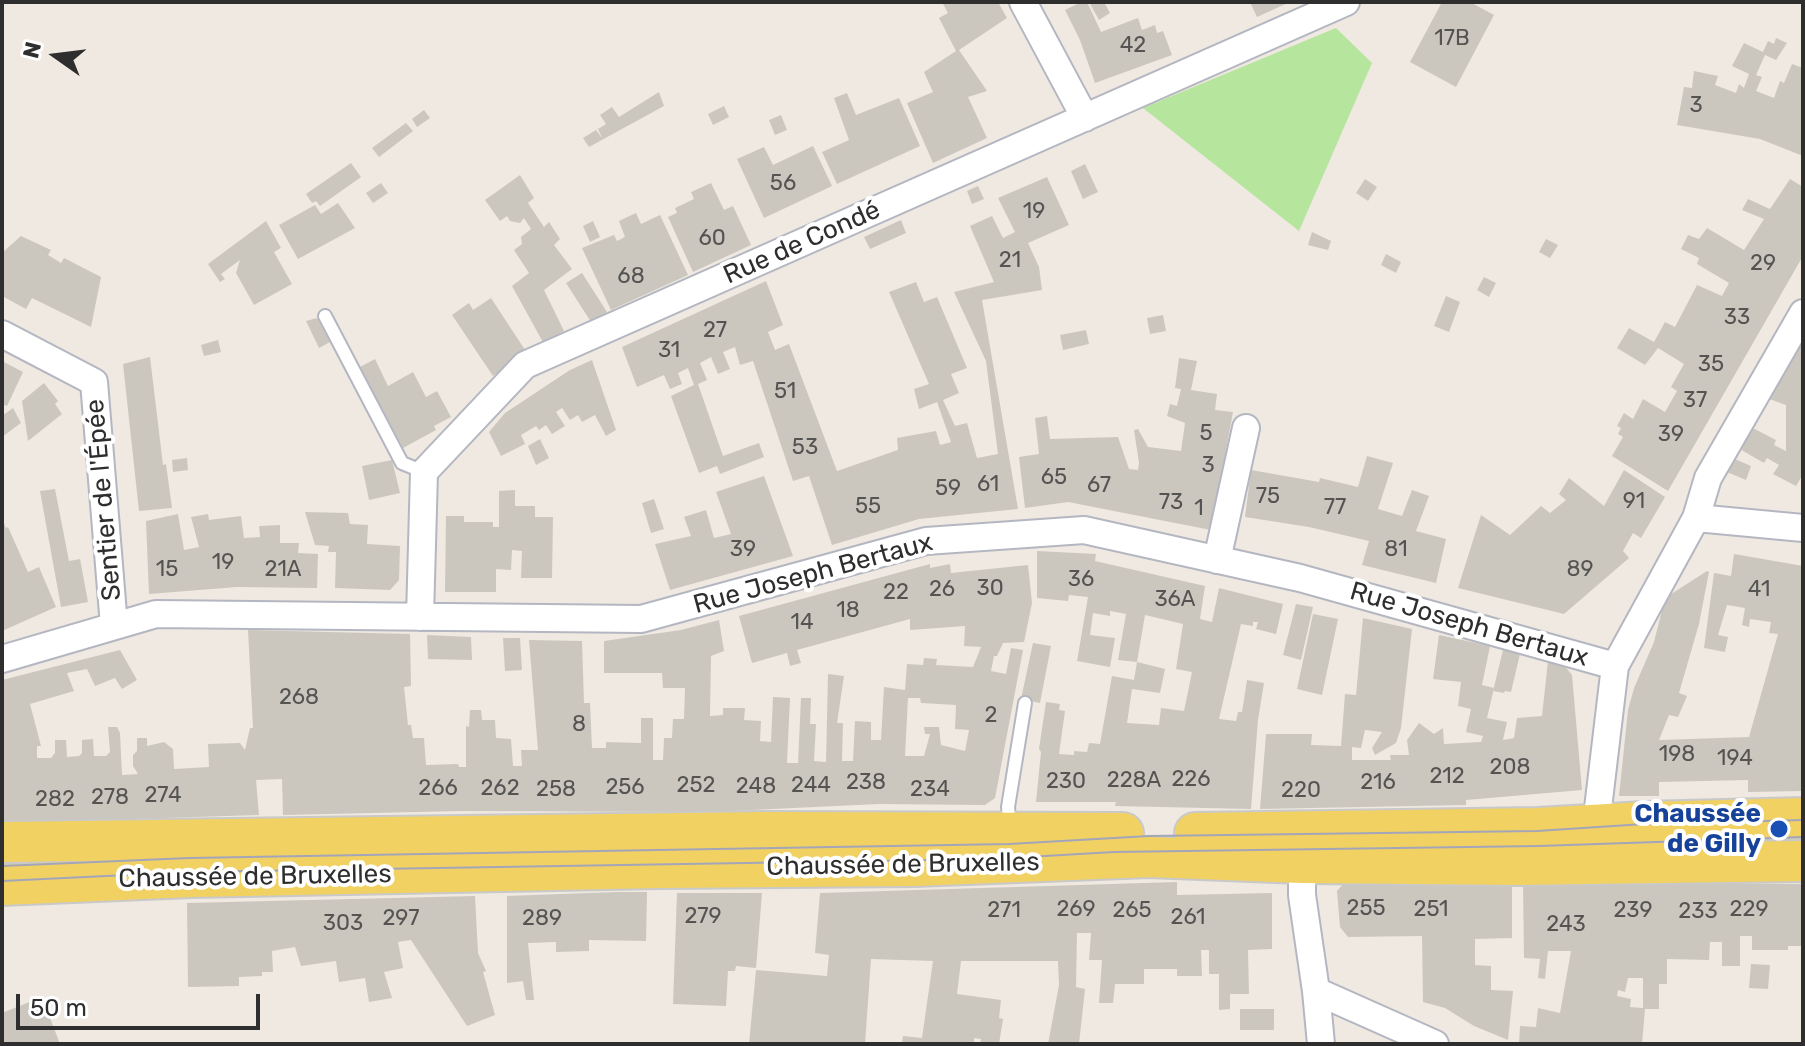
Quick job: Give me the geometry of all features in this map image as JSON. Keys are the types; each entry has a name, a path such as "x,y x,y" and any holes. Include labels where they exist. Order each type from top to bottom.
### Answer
{"main road":[{"name":"Chaussée de Bruxelles","path":"2,842 718,833 1255,833 1803,818"},
{"name":"Chaussée de Bruxelles","path":"2,885 207,877 914,866 1149,857 1302,863 1519,865 1803,861"}],"street":[{"path":"1023,2 1085,118"},
{"name":"Rue de Condé","path":"424,472 525,365 1346,2"},
{"name":"Rue Joseph Bertaux","path":"1596,825 1615,666 1696,518 1708,478 1803,313"},
{"name":"Sentier de l'Épée","path":"2,334 94,382 114,626"},
{"path":"1217,560 1246,428"},
{"path":"420,617 424,472"},
{"path":"1696,518 1803,528"},
{"name":"Rue Joseph Bertaux","path":"2,659 156,614 641,619 926,541 1084,530 1300,578 1615,666"},
{"path":"1302,863 1302,895 1321,1044"},
{"path":"1316,991 1435,1044"}],"lane":[{"path":"325,316 402,463 424,472"},
{"path":"1010,832 1008,807 1025,703"}],"green space":[{"path":"1336,28 1372,63 1299,231 1143,108"}],"building":[{"path":"942,2 998,2 1007,18 959,50 987,91 968,97 987,138 933,163 907,103 933,92 924,72 956,51 939,18 948,13"},
{"path":"1087,2 1101,32 1138,18 1142,30 1155,25 1157,33 1163,31 1172,55 1095,83 1080,40 1065,10"},
{"path":"1089,2 1104,2 1110,13 1099,20"},
{"path":"1250,2 1290,2 1257,17"},
{"path":"1442,2 1470,2 1494,15 1456,87 1410,62"},
{"path":"1776,38 1787,43 1776,60 1765,55 1756,75 1762,77 1756,91 1774,98 1780,81 1784,83 1792,64 1803,68 1803,156 1760,139 1677,125 1684,87 1692,88 1694,71 1718,76 1715,85 1736,93 1739,84 1744,88 1749,74 1732,66 1744,43 1763,52 1768,41 1774,44"},
{"path":"659,92 664,106 589,147 583,138 596,130 602,138 598,129 606,124 600,115 612,107 619,117"},
{"path":"847,93 856,115 899,98 920,146 837,184 822,152 849,140 834,98"},
{"path":"724,106 729,117 713,125 708,114"},
{"path":"424,110 430,118 417,127 412,119"},
{"path":"781,115 787,130 775,135 769,120"},
{"path":"406,123 413,131 379,157 372,148"},
{"path":"813,146 832,186 764,218 737,159 764,147 773,165"},
{"path":"351,163 361,177 320,206 316,201 312,203 306,194"},
{"path":"1085,164 1098,192 1083,199 1071,171"},
{"path":"520,175 534,198 528,203 544,227 549,222 560,239 554,245 572,269 544,290 564,331 544,344 512,286 529,273 514,250 522,244 521,237 531,229 524,218 520,223 510,221 507,216 500,221 485,200"},
{"path":"1047,177 1069,225 1028,243 1039,267 1042,290 982,300 1018,509 919,519 832,545 809,476 793,481 753,361 740,365 735,347 723,352 730,369 718,374 711,357 700,363 707,380 698,384 723,456 759,443 764,457 720,474 717,466 699,473 671,396 694,385 688,368 678,373 682,384 670,389 664,375 637,387 622,347 766,281 783,325 768,332 775,350 789,344 837,471 898,450 897,438 936,431 940,445 951,442 937,402 919,409 914,389 929,384 889,292 916,282 924,302 937,297 967,368 951,374 959,393 943,400 955,426 967,423 977,458 998,454 986,361 954,292 994,282 970,226 992,216 1003,238 1015,232 998,198"},
{"path":"1365,179 1377,187 1368,201 1356,193"},
{"path":"1790,179 1803,187 1803,256 1668,491 1612,456 1623,437 1618,434 1621,428 1617,426 1624,413 1633,419 1643,399 1665,412 1677,391 1671,387 1684,364 1658,348 1645,365 1617,348 1629,328 1654,342 1665,322 1675,327 1697,285 1722,296 1729,283 1697,264 1699,258 1681,249 1688,235 1699,239 1707,228 1744,250 1764,219 1742,210 1748,199 1770,209"},
{"path":"381,183 388,193 373,203 366,193"},
{"path":"711,183 724,210 733,206 751,245 693,272 668,217 677,213 675,208 694,199 691,192"},
{"path":"978,186 984,199 972,204 967,191"},
{"path":"338,203 355,228 298,259 279,225 315,205 321,214"},
{"path":"636,213 641,224 660,215 688,275 611,310 582,248 614,235 617,241 625,237 619,221"},
{"path":"901,220 906,233 870,249 864,237"},
{"path":"266,221 281,248 274,252 292,284 254,305 236,273 240,260 221,274 225,279 220,282 208,264"},
{"path":"593,221 600,237 590,242 583,226"},
{"path":"1312,232 1331,241 1328,250 1308,245"},
{"path":"21,236 51,250 48,255 61,263 64,258 101,277 91,327 32,298 26,309 2,296 2,253"},
{"path":"1546,239 1558,245 1550,258 1539,252"},
{"path":"1386,254 1401,262 1396,273 1381,265"},
{"path":"582,273 607,312 591,322 566,283"},
{"path":"1484,277 1496,283 1489,297 1477,290"},
{"path":"1446,296 1460,302 1449,332 1434,326"},
{"path":"491,298 527,353 493,376 452,315 469,303 473,310"},
{"path":"1163,315 1166,331 1150,334 1147,318"},
{"path":"317,318 330,342 319,348 306,321"},
{"path":"1086,330 1089,344 1063,350 1060,335"},
{"path":"1792,336 1803,340 1803,474 1796,486 1773,474 1779,465 1767,458 1764,463 1731,444 1743,423 1776,440 1774,445 1786,451 1786,405 1761,396"},
{"path":"218,340 221,352 204,356 201,345"},
{"path":"150,357 163,465 166,464 172,508 139,511 123,364"},
{"path":"1179,358 1197,361 1191,390 1217,394 1215,410 1233,412 1211,530 1068,502 1025,508 1019,457 1039,454 1035,418 1047,416 1050,439 1118,437 1129,469 1138,470 1139,463 1134,430 1138,429 1148,447 1181,451 1185,423 1167,416 1170,404 1177,406 1181,389 1175,388"},
{"path":"375,359 388,386 413,372 426,397 437,391 451,417 434,426 436,430 403,448 360,367"},
{"path":"592,360 616,430 606,436 595,415 582,422 578,415 570,420 562,408 556,412 565,426 552,434 546,425 539,430 536,426 521,435 525,444 501,456 489,432 505,413 570,370"},
{"path":"2,361 23,372 7,406 2,404"},
{"path":"44,383 58,401 55,404 62,414 28,441 22,401"},
{"path":"13,408 21,423 2,437 2,416"},
{"path":"540,439 549,458 536,465 528,446"},
{"path":"1367,456 1393,463 1378,509 1402,516 1412,490 1429,496 1416,531 1446,539 1436,583 1362,565 1369,541 1245,517 1251,470 1319,482 1320,478 1358,487"},
{"path":"1728,456 1751,466 1746,480 1722,470"},
{"path":"187,458 188,470 173,472 172,460"},
{"path":"392,460 400,493 369,500 362,466"},
{"path":"1624,470 1665,497 1641,538 1633,533 1623,551 1629,558 1564,614 1458,588 1481,515 1510,535 1541,506 1550,513 1566,500 1559,494 1569,478 1604,506"},
{"path":"764,476 793,556 670,590 655,544 691,536 684,517 706,510 714,538 731,534 716,492"},
{"path":"55,489 69,561 80,559 88,602 61,607 40,491"},
{"path":"515,490 515,506 535,506 535,517 553,517 552,578 521,578 522,551 512,550 511,570 496,569 496,592 445,592 446,516 464,516 464,522 493,522 493,527 499,527 499,491"},
{"path":"654,499 664,529 651,533 642,503"},
{"path":"305,512 348,513 350,524 368,525 367,544 400,546 399,580 390,590 335,588 336,552 328,552 329,546 315,545"},
{"path":"178,514 184,550 199,547 191,517 208,514 209,520 241,516 244,538 260,537 259,526 280,525 280,543 299,543 298,553 318,554 317,588 237,587 149,594 146,521"},
{"path":"2,519 28,572 39,567 56,607 2,631"},
{"path":"1037,551 1096,554 1095,561 1205,586 1200,619 1212,622 1219,588 1283,604 1276,634 1256,629 1258,622 1253,622 1253,626 1241,624 1219,719 1236,721 1238,712 1242,712 1247,680 1264,683 1251,809 1115,806 1116,802 1036,802 1046,702 1060,704 1059,710 1065,711 1059,754 1087,752 1089,743 1100,744 1112,676 1134,680 1137,662 1118,660 1126,614 1110,611 1110,616 1093,613 1090,635 1115,638 1110,667 1077,661 1088,597 1069,595 1068,601 1037,598","holes":["1145,615 1183,624 1176,669 1192,672 1184,711 1161,708 1159,725 1127,723 1132,689 1160,693 1165,669 1137,662"]},
{"path":"1734,554 1803,566 1803,791 1748,792 1748,780 1659,782 1659,796 1619,796 1628,710 1654,642 1665,598 1707,571 1699,624 1679,693 1687,696 1678,717 1669,715 1659,740 1749,737 1778,634 1769,633 1771,622 1750,619 1749,627 1742,625 1745,608 1727,605 1718,635 1728,637 1725,652 1704,648 1714,573 1731,576"},
{"path":"930,564 930,568 950,564 951,573 1028,565 1032,603 1024,642 1003,643 997,656 994,656 991,671 1006,674 1011,648 1023,650 995,798 985,805 879,804 709,812 462,811 283,815 282,779 256,780 259,815 2,823 2,680 120,650 137,680 122,689 115,678 95,686 87,669 67,673 74,691 30,704 41,746 37,746 37,758 51,758 55,753 55,740 66,740 67,757 79,756 82,740 93,739 94,756 106,756 110,752 108,727 117,727 120,733 122,775 138,774 133,766 137,738 147,738 147,746 164,742 173,749 174,769 209,767 208,744 240,743 245,750 250,728 253,728 248,630 410,634 411,686 404,687 408,725 411,725 413,738 424,738 426,765 458,764 459,767 466,767 466,726 469,727 470,710 481,710 482,720 495,720 496,738 511,739 513,766 522,766 521,750 538,750 529,640 582,641 584,703 590,703 592,748 606,748 606,742 641,743 641,718 653,718 653,760 663,760 664,738 672,738 673,719 684,719 685,688 663,688 662,673 604,673 604,641 681,630 719,620 724,651 711,656 710,716 723,715 723,708 745,708 744,720 761,721 760,741 771,742 773,697 790,698 787,763 798,763 801,698 811,698 810,724 816,724 814,761 826,762 828,674 844,676 837,723 843,723 842,761 853,761 855,721 871,722 871,740 881,740 884,687 905,690 907,664 923,665 924,658 937,659 936,665 973,667 981,647 964,646 965,626 910,630 910,619 797,650 801,663 790,666 787,653 752,663 739,616","holes":["908,698 920,698 921,703 956,705 955,729 969,730 965,751 941,745 939,727 924,727 925,734 930,734 924,756 905,756"]},
{"path":"1296,604 1313,607 1301,660 1283,655"},
{"path":"1313,614 1338,619 1322,695 1297,689"},
{"path":"1363,618 1412,629 1401,728 1396,743 1375,755 1372,748 1382,732 1365,730 1361,748 1352,747 1352,760 1391,760 1390,755 1409,755 1407,740 1419,723 1434,734 1443,728 1444,744 1481,742 1483,736 1466,732 1471,709 1458,706 1461,682 1433,679 1439,635 1490,646 1482,685 1494,688 1487,718 1507,722 1503,740 1514,738 1517,718 1542,716 1548,661 1564,665 1572,675 1582,790 1466,800 1466,805 1260,809 1266,734 1312,734 1311,745 1341,746 1345,694 1356,695"},
{"path":"427,635 471,637 472,660 428,659"},
{"path":"503,638 520,638 522,670 505,671"},
{"path":"1033,643 1051,646 1040,703 1021,699"},
{"path":"1503,650 1520,654 1511,692 1504,693 1493,691"},
{"path":"1177,882 1177,895 1272,893 1272,949 1248,950 1249,994 1230,994 1230,1009 1219,1010 1219,974 1209,974 1209,950 1201,950 1202,976 1177,976 1177,969 1144,969 1144,984 1115,984 1113,1003 1099,1003 1102,960 1089,960 1091,933 1077,933 1076,987 1085,989 1079,1044 1048,1044 1059,985 1058,961 961,961 957,994 1001,1000 999,1018 1003,1019 999,1044 980,1044 981,1039 974,1038 974,1044 902,1044 903,1036 922,1038 933,961 871,959 865,1044 749,1044 756,970 827,976 829,955 815,953 820,893"},
{"path":"1344,883 1512,883 1512,938 1475,939 1475,965 1491,966 1491,990 1513,991 1508,1040 1474,1026 1445,1008 1423,1002 1422,936 1348,937 1340,927 1337,891"},
{"path":"1573,883 1803,884 1803,946 1788,946 1788,950 1752,950 1752,936 1740,936 1740,966 1722,966 1722,942 1710,942 1709,960 1667,959 1667,984 1659,984 1659,1009 1645,1009 1642,1044 1519,1044 1520,1026 1536,1027 1538,1008 1560,1013 1571,951 1548,951 1545,979 1538,978 1540,959 1524,958 1523,885 1573,886","holes":["1628,978 1643,978 1643,1008 1630,1007 1631,999 1617,996 1618,990 1625,992"]},
{"path":"647,892 646,941 589,940 589,951 556,952 556,942 528,943 534,1000 526,1000 523,981 507,983 507,896"},
{"path":"677,893 762,893 756,968 736,966 735,971 728,971 726,1006 673,1004"},
{"path":"475,896 478,953 486,971 483,972 495,1015 467,1026 411,940 398,942 403,968 384,972 392,998 369,1002 365,978 339,982 336,961 301,966 295,947 272,951 273,972 239,977 239,986 188,987 187,903"},
{"path":"1751,964 1770,965 1768,989 1749,988"},
{"path":"42,997 60,1044 2,1044 2,1013"},
{"path":"1240,1009 1274,1009 1274,1030 1240,1030"}],"tram line":[{"path":"2,866 189,858 1009,844 1149,836 1537,831 1644,824 1803,820"},
{"path":"2,881 190,872 993,859 1114,852 1539,846 1803,837"}],"place":[{"name":"Chaussée de Gilly","path":"1779,829"}]}
